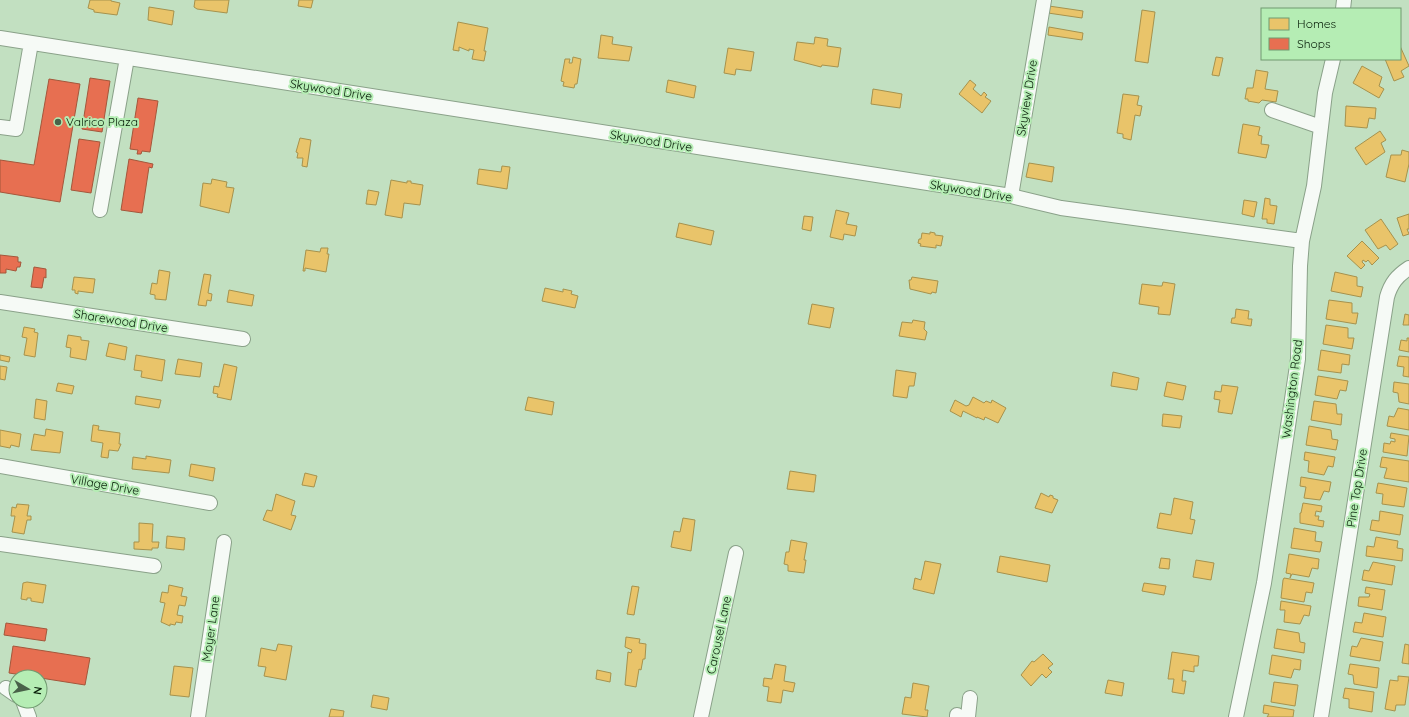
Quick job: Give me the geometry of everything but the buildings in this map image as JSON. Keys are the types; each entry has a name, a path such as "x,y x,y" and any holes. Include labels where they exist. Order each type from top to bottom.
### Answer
{"street":[{"name":"Skyview Drive","path":"1011,196 1044,0"},
{"name":"Skywood Drive","path":"0,38 1011,196 1061,208 1302,241"},
{"path":"0,127 16,129 31,43"},
{"path":"100,210 127,58"},
{"name":"Washington Road","path":"1236,717 1264,583 1298,359 1302,241 1314,186 1325,93 1333,60"},
{"path":"1272,110 1321,127"},
{"name":"Pine Top Drive","path":"1320,717 1387,297 1390,286 1398,276 1409,268"},
{"name":"Sharewood Drive","path":"0,302 243,339"},
{"name":"Village Drive","path":"0,466 210,504"},
{"name":"Moyer Lane","path":"198,717 224,542"},
{"path":"0,544 154,566"},
{"name":"Carousel Lane","path":"701,717 736,553"},
{"path":"961,716 970,698"}],"place":[{"name":"Valrico Plaza","path":"58,122"}]}
